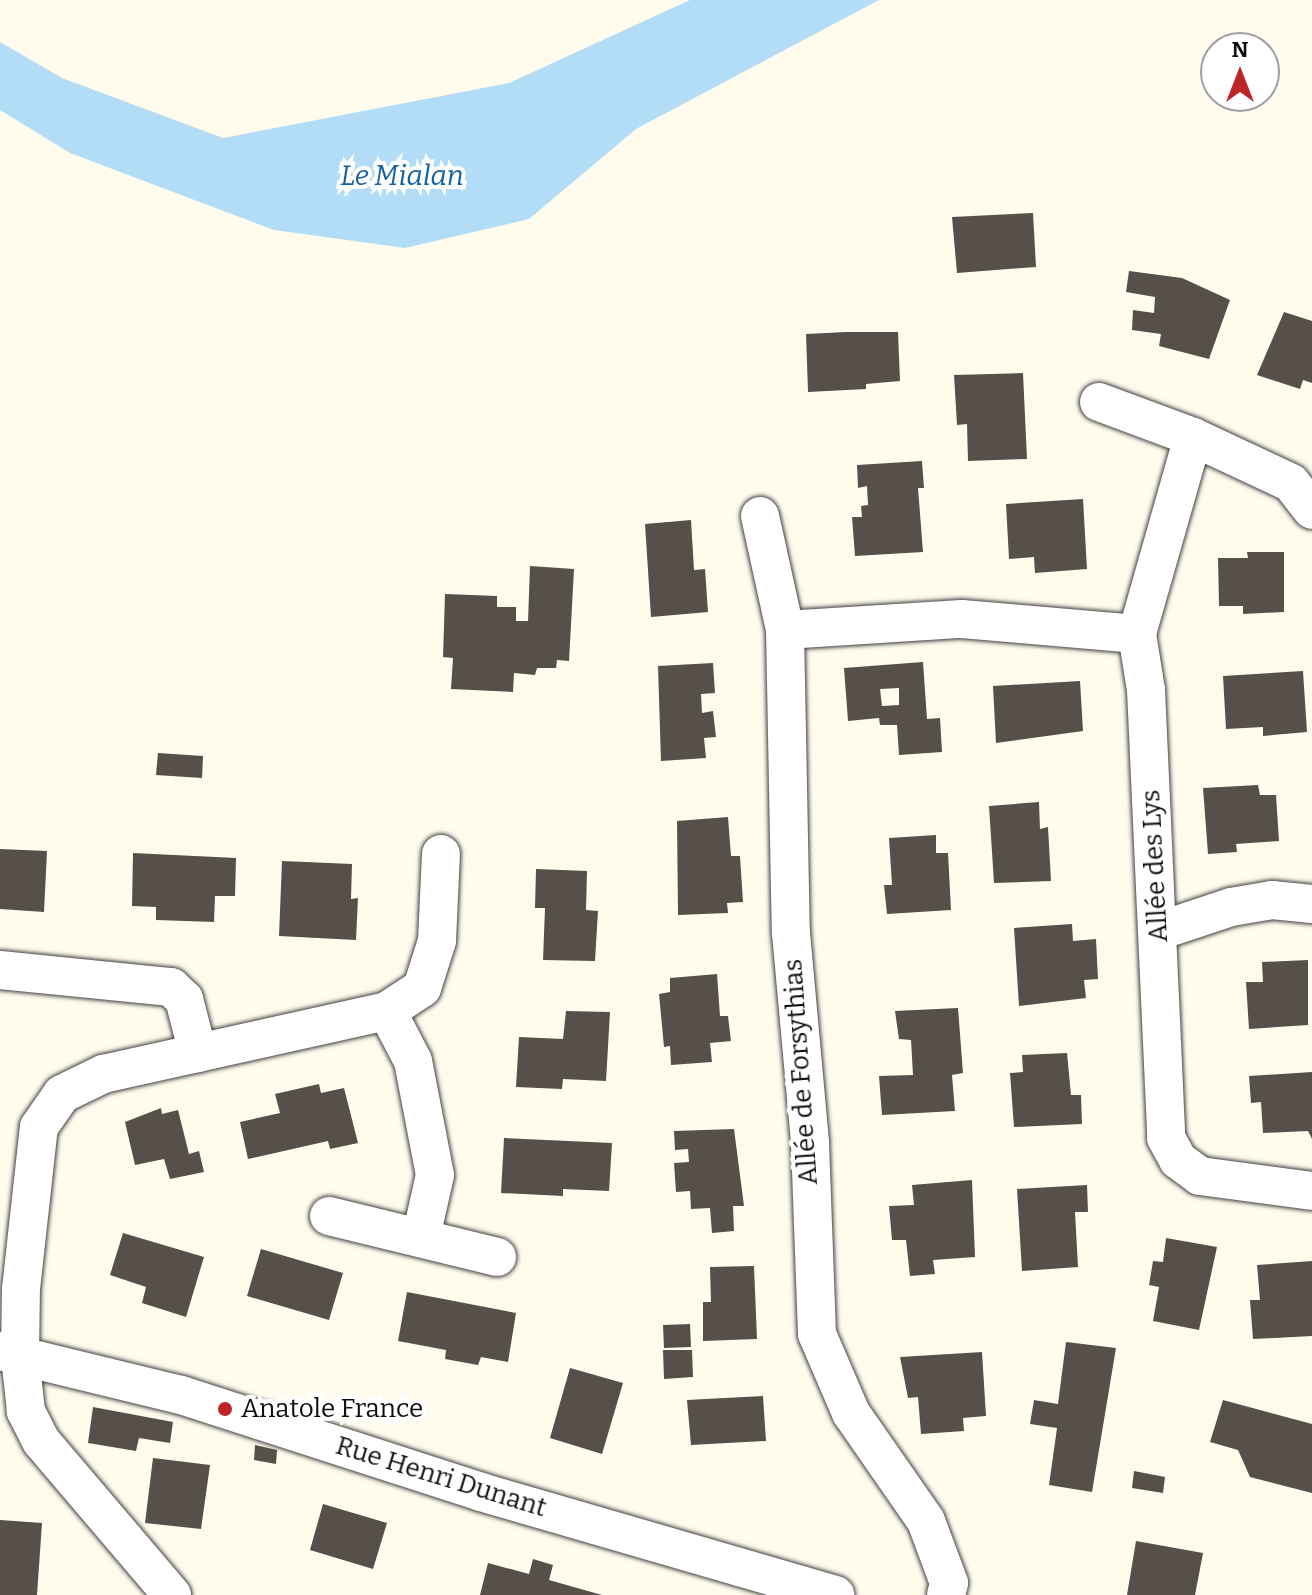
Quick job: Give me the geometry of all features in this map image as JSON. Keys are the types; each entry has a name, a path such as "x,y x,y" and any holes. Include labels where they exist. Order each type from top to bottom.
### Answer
{"street":[{"path":"1099,402 1193,437 1291,483 1312,510"},
{"name":"Allée des Lys","path":"1193,437 1137,634 1146,690 1166,1138 1178,1160 1200,1176 1312,1191"},
{"name":"Allée de Forsythias","path":"760,516 785,630 791,933 810,1143 817,1334 851,1413 926,1521 949,1583 946,1595"},
{"path":"785,630 962,619 1137,634"},
{"path":"172,1595 41,1441 26,1411 10,1354 21,1289 39,1127 62,1094 103,1074 387,1011 422,988 437,941 441,854"},
{"path":"1159,931 1231,907 1272,900 1312,904"},
{"path":"0,970 171,987 184,999 198,1053"},
{"path":"387,1011 413,1061 435,1175 421,1237"},
{"path":"329,1216 497,1257"},
{"name":"Rue Henri Dunant","path":"10,1354 181,1395 481,1492 835,1595"}],"water":[{"name":"Le Mialan","path":"690,0 879,0 636,129 529,219 405,248 274,230 70,153 0,110 0,42 62,78 223,138 509,83"}],"building":[{"path":"1033,213 1036,267 957,273 952,217"},
{"path":"1129,271 1182,278 1230,300 1209,359 1159,346 1161,334 1132,330 1133,310 1154,313 1155,297 1126,292"},
{"path":"1284,312 1312,321 1312,383 1303,380 1300,389 1257,375"},
{"path":"898,332 900,381 866,384 866,389 808,392 806,334"},
{"path":"1023,373 1027,459 968,461 967,424 957,425 954,375"},
{"path":"922,461 924,488 918,488 923,552 855,556 852,517 862,517 861,506 868,505 867,486 858,488 857,465"},
{"path":"1083,499 1087,569 1035,573 1034,557 1009,559 1006,504"},
{"path":"691,520 694,570 705,569 708,612 651,617 645,524"},
{"path":"1247,552 1284,552 1284,612 1243,614 1243,606 1219,606 1218,558 1248,558"},
{"path":"530,566 574,569 569,661 557,660 556,668 537,668 535,675 514,673 513,692 451,689 453,658 443,657 445,594 497,596 497,607 516,607 516,621 528,621"},
{"path":"923,662 927,719 940,718 942,752 899,755 897,725 880,725 879,718 848,721 844,668","holes":["899,688 899,705 882,706 880,689"]},
{"path":"713,663 715,693 701,694 702,713 713,711 716,737 704,738 706,758 661,761 658,666"},
{"path":"1303,671 1307,732 1263,736 1263,727 1226,729 1223,676"},
{"path":"1080,681 1083,731 996,743 993,686"},
{"path":"158,753 203,756 202,778 156,775"},
{"path":"1258,785 1260,795 1276,795 1279,841 1236,844 1237,852 1208,854 1203,788"},
{"path":"1039,802 1040,829 1048,827 1051,881 994,883 989,806"},
{"path":"728,817 731,856 740,856 743,902 727,903 728,913 678,915 677,821"},
{"path":"936,835 936,853 948,853 951,910 887,914 884,885 892,885 889,838"},
{"path":"0,849 47,851 44,912 0,909"},
{"path":"133,853 236,858 235,896 215,896 214,922 156,920 156,907 132,906"},
{"path":"282,861 352,864 351,899 358,898 356,940 279,936"},
{"path":"536,869 587,871 586,910 598,911 595,961 543,960 545,908 535,908"},
{"path":"1072,924 1073,941 1096,939 1098,979 1084,980 1086,998 1019,1006 1014,928"},
{"path":"1308,960 1308,1025 1249,1029 1246,982 1263,982 1262,962"},
{"path":"717,974 720,1016 728,1016 731,1041 710,1043 712,1062 671,1065 670,1046 664,1047 659,994 670,992 670,978"},
{"path":"958,1008 963,1073 952,1075 955,1111 882,1115 879,1076 913,1075 911,1040 899,1039 895,1011"},
{"path":"566,1011 610,1012 606,1081 563,1079 562,1089 516,1087 519,1037 563,1039"},
{"path":"1067,1053 1071,1095 1081,1095 1082,1124 1014,1127 1010,1073 1023,1072 1022,1055"},
{"path":"1312,1072 1312,1139 1308,1131 1263,1133 1261,1102 1251,1103 1249,1076"},
{"path":"319,1084 321,1093 344,1088 358,1143 330,1149 328,1141 248,1159 240,1122 280,1113 275,1094"},
{"path":"161,1108 162,1114 178,1110 189,1154 199,1151 204,1172 170,1179 164,1159 135,1165 125,1122"},
{"path":"734,1129 744,1206 733,1206 734,1231 712,1233 710,1208 691,1209 690,1191 676,1192 674,1163 689,1162 688,1149 675,1150 674,1131"},
{"path":"504,1138 612,1143 609,1191 563,1189 563,1196 501,1193"},
{"path":"972,1180 975,1257 933,1260 935,1274 910,1276 906,1240 892,1240 889,1206 914,1205 912,1185"},
{"path":"1087,1185 1088,1212 1075,1212 1078,1267 1022,1271 1017,1189"},
{"path":"123,1233 204,1257 186,1317 142,1303 146,1287 110,1275"},
{"path":"1166,1238 1217,1247 1199,1330 1153,1321 1159,1287 1149,1285 1153,1261 1163,1262"},
{"path":"261,1249 343,1273 329,1320 247,1296"},
{"path":"1312,1261 1312,1336 1253,1339 1250,1300 1260,1300 1257,1265"},
{"path":"754,1266 757,1339 703,1341 703,1302 711,1302 710,1267"},
{"path":"407,1292 516,1313 508,1362 481,1357 478,1365 445,1359 446,1350 398,1341"},
{"path":"690,1324 691,1347 664,1348 663,1325"},
{"path":"1066,1342 1116,1348 1092,1492 1049,1485 1057,1428 1030,1424 1034,1400 1058,1404"},
{"path":"663,1350 692,1350 693,1377 664,1379"},
{"path":"982,1352 986,1416 963,1418 964,1431 921,1434 918,1397 908,1398 900,1357"},
{"path":"570,1368 623,1383 602,1454 550,1438"},
{"path":"763,1396 766,1441 691,1445 687,1400"},
{"path":"1223,1400 1312,1424 1312,1493 1250,1477 1238,1450 1210,1442"},
{"path":"93,1407 173,1422 170,1443 139,1438 136,1451 88,1443"},
{"path":"255,1445 277,1450 276,1464 254,1460"},
{"path":"153,1458 210,1465 201,1529 145,1523"},
{"path":"1134,1471 1165,1477 1163,1493 1132,1488"},
{"path":"323,1504 387,1523 373,1569 310,1550"},
{"path":"0,1520 42,1523 37,1595 0,1595"},
{"path":"1136,1541 1203,1553 1195,1595 1127,1595"},
{"path":"533,1559 553,1565 549,1580 602,1595 480,1595 488,1563 529,1574"}],"place":[{"name":"Anatole France","path":"225,1409"}]}
